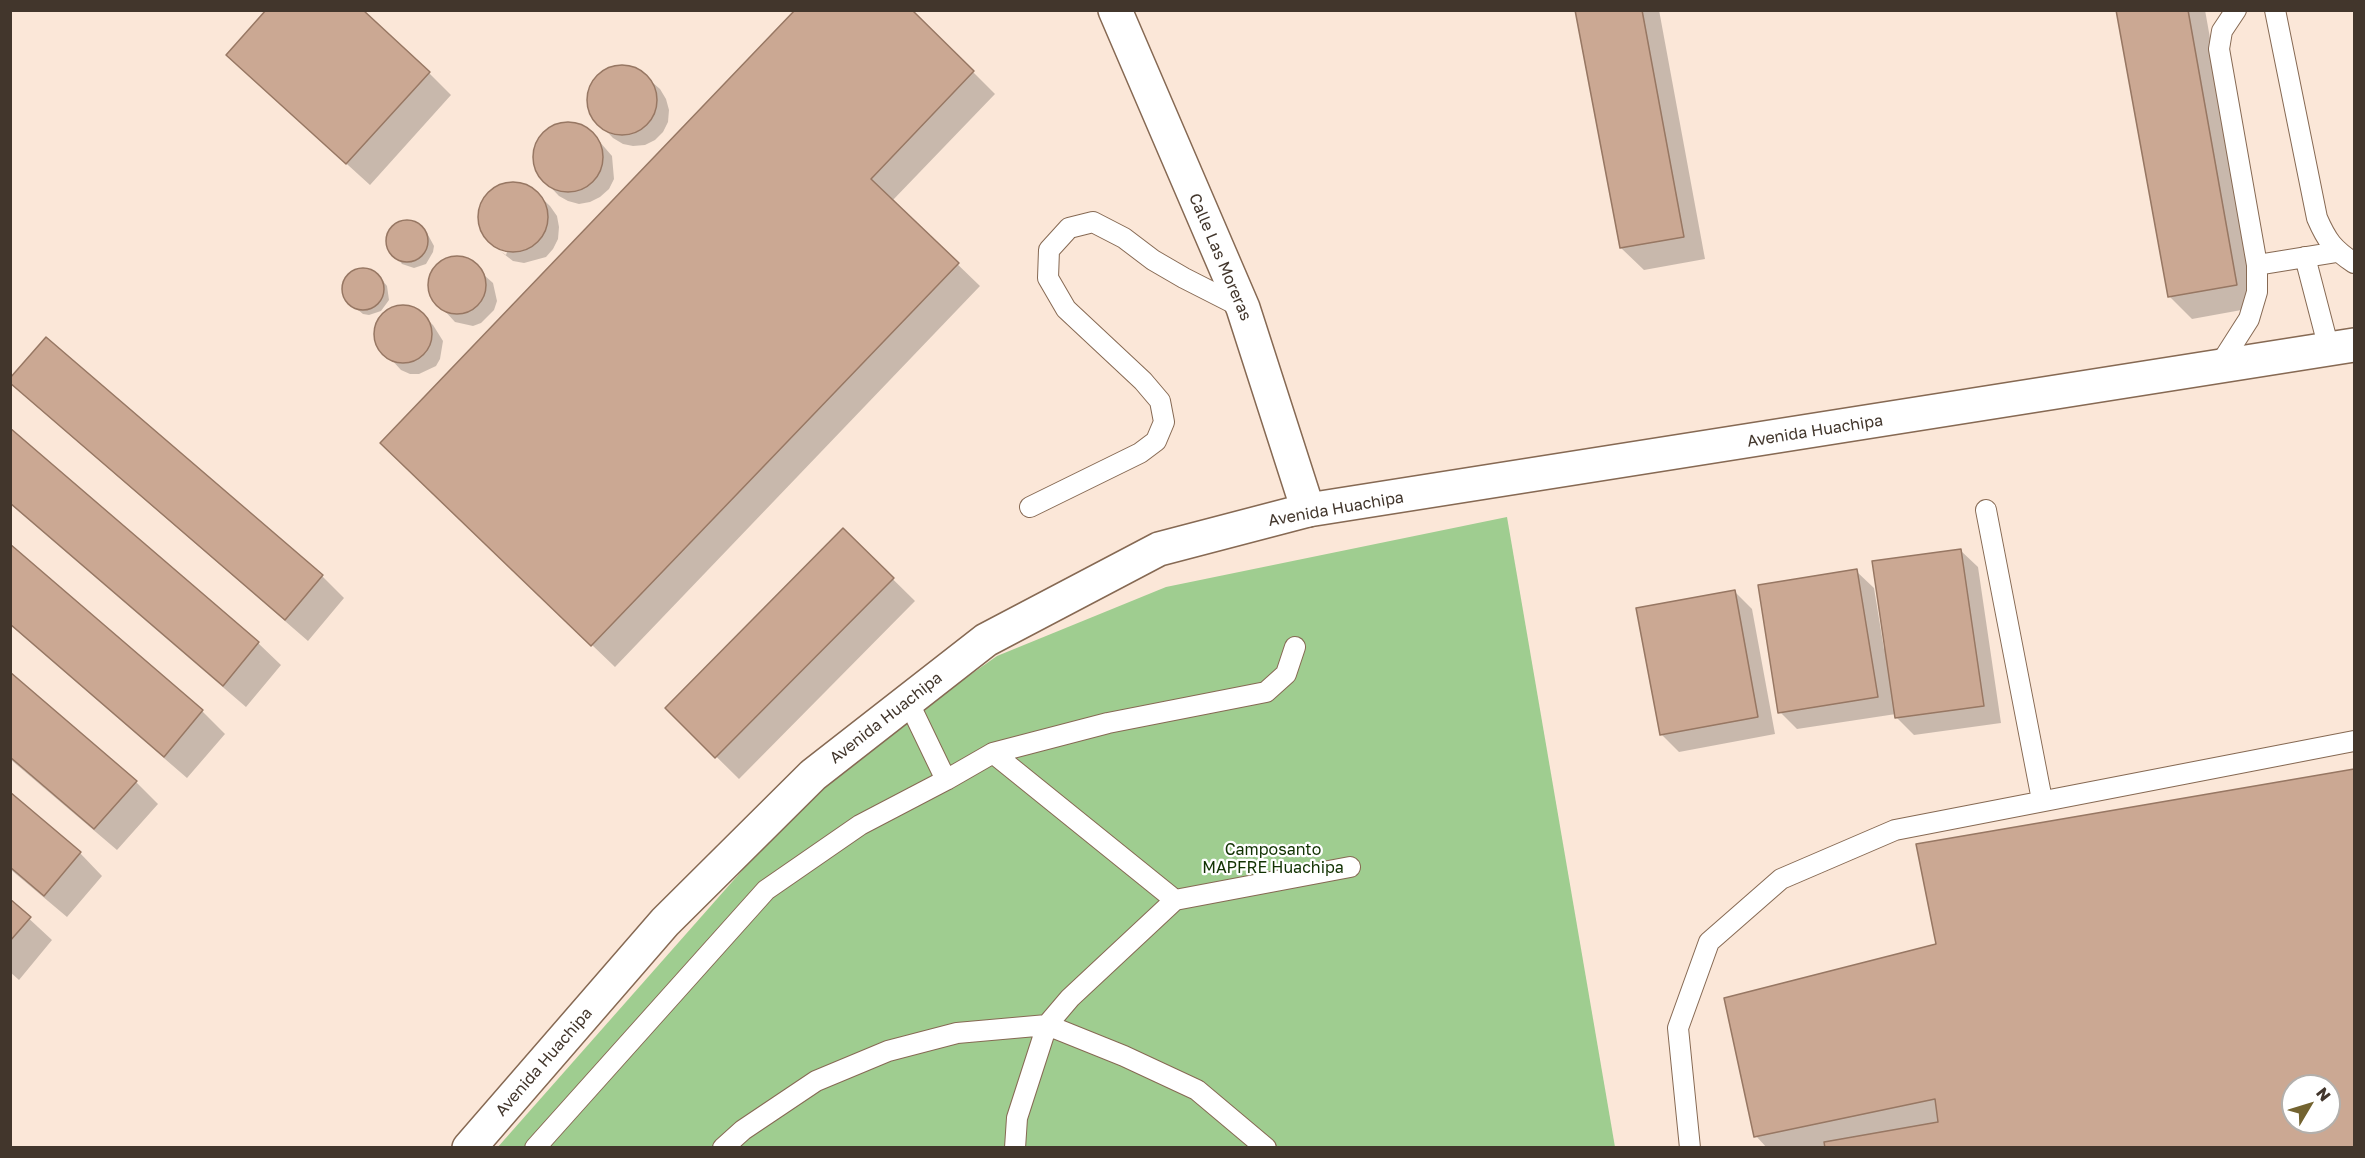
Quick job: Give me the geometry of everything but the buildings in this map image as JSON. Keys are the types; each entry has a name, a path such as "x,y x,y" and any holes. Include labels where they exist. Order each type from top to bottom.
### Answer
{"street":[{"name":"Calle Las Moreras","path":"1115,10 1243,308 1308,510"},
{"name":"Avenida Huachipa","path":"469,1148 674,914 813,775 986,640 1159,549 1308,510 2342,347"}],"lane":[{"path":"2219,366 2249,319 2258,292 2257,265 2219,49 2222,31 2236,10"},
{"path":"2275,10 2317,218 2326,240 2337,252 2355,263"},
{"path":"1030,507 1140,453 1156,441 1164,422 1160,401 1143,381 1066,309 1048,278 1049,250 1069,228 1094,222 1124,238 1153,260 1184,278 1243,308"},
{"path":"2257,265 2337,252"},
{"path":"2305,257 2342,347"},
{"path":"1986,510 2042,800"},
{"path":"535,1148 766,890 860,825 993,753 1108,723 1266,692 1286,674 1295,647"},
{"path":"908,701 946,780"},
{"path":"1690,1148 1678,1028 1709,942 1781,879 1895,830 2355,741"},
{"path":"993,753 1175,900"},
{"path":"1015,1148 1017,1118 1047,1025 1070,998 1175,900 1350,867"},
{"path":"723,1148 743,1130 816,1081 888,1051 957,1033 1047,1025 1124,1056 1197,1090 1266,1148"}],"green space":[{"name":"Camposanto MAPFRE Huachipa","path":"1507,517 1615,1147 497,1148 807,797 913,715 997,656 1166,587"}]}
